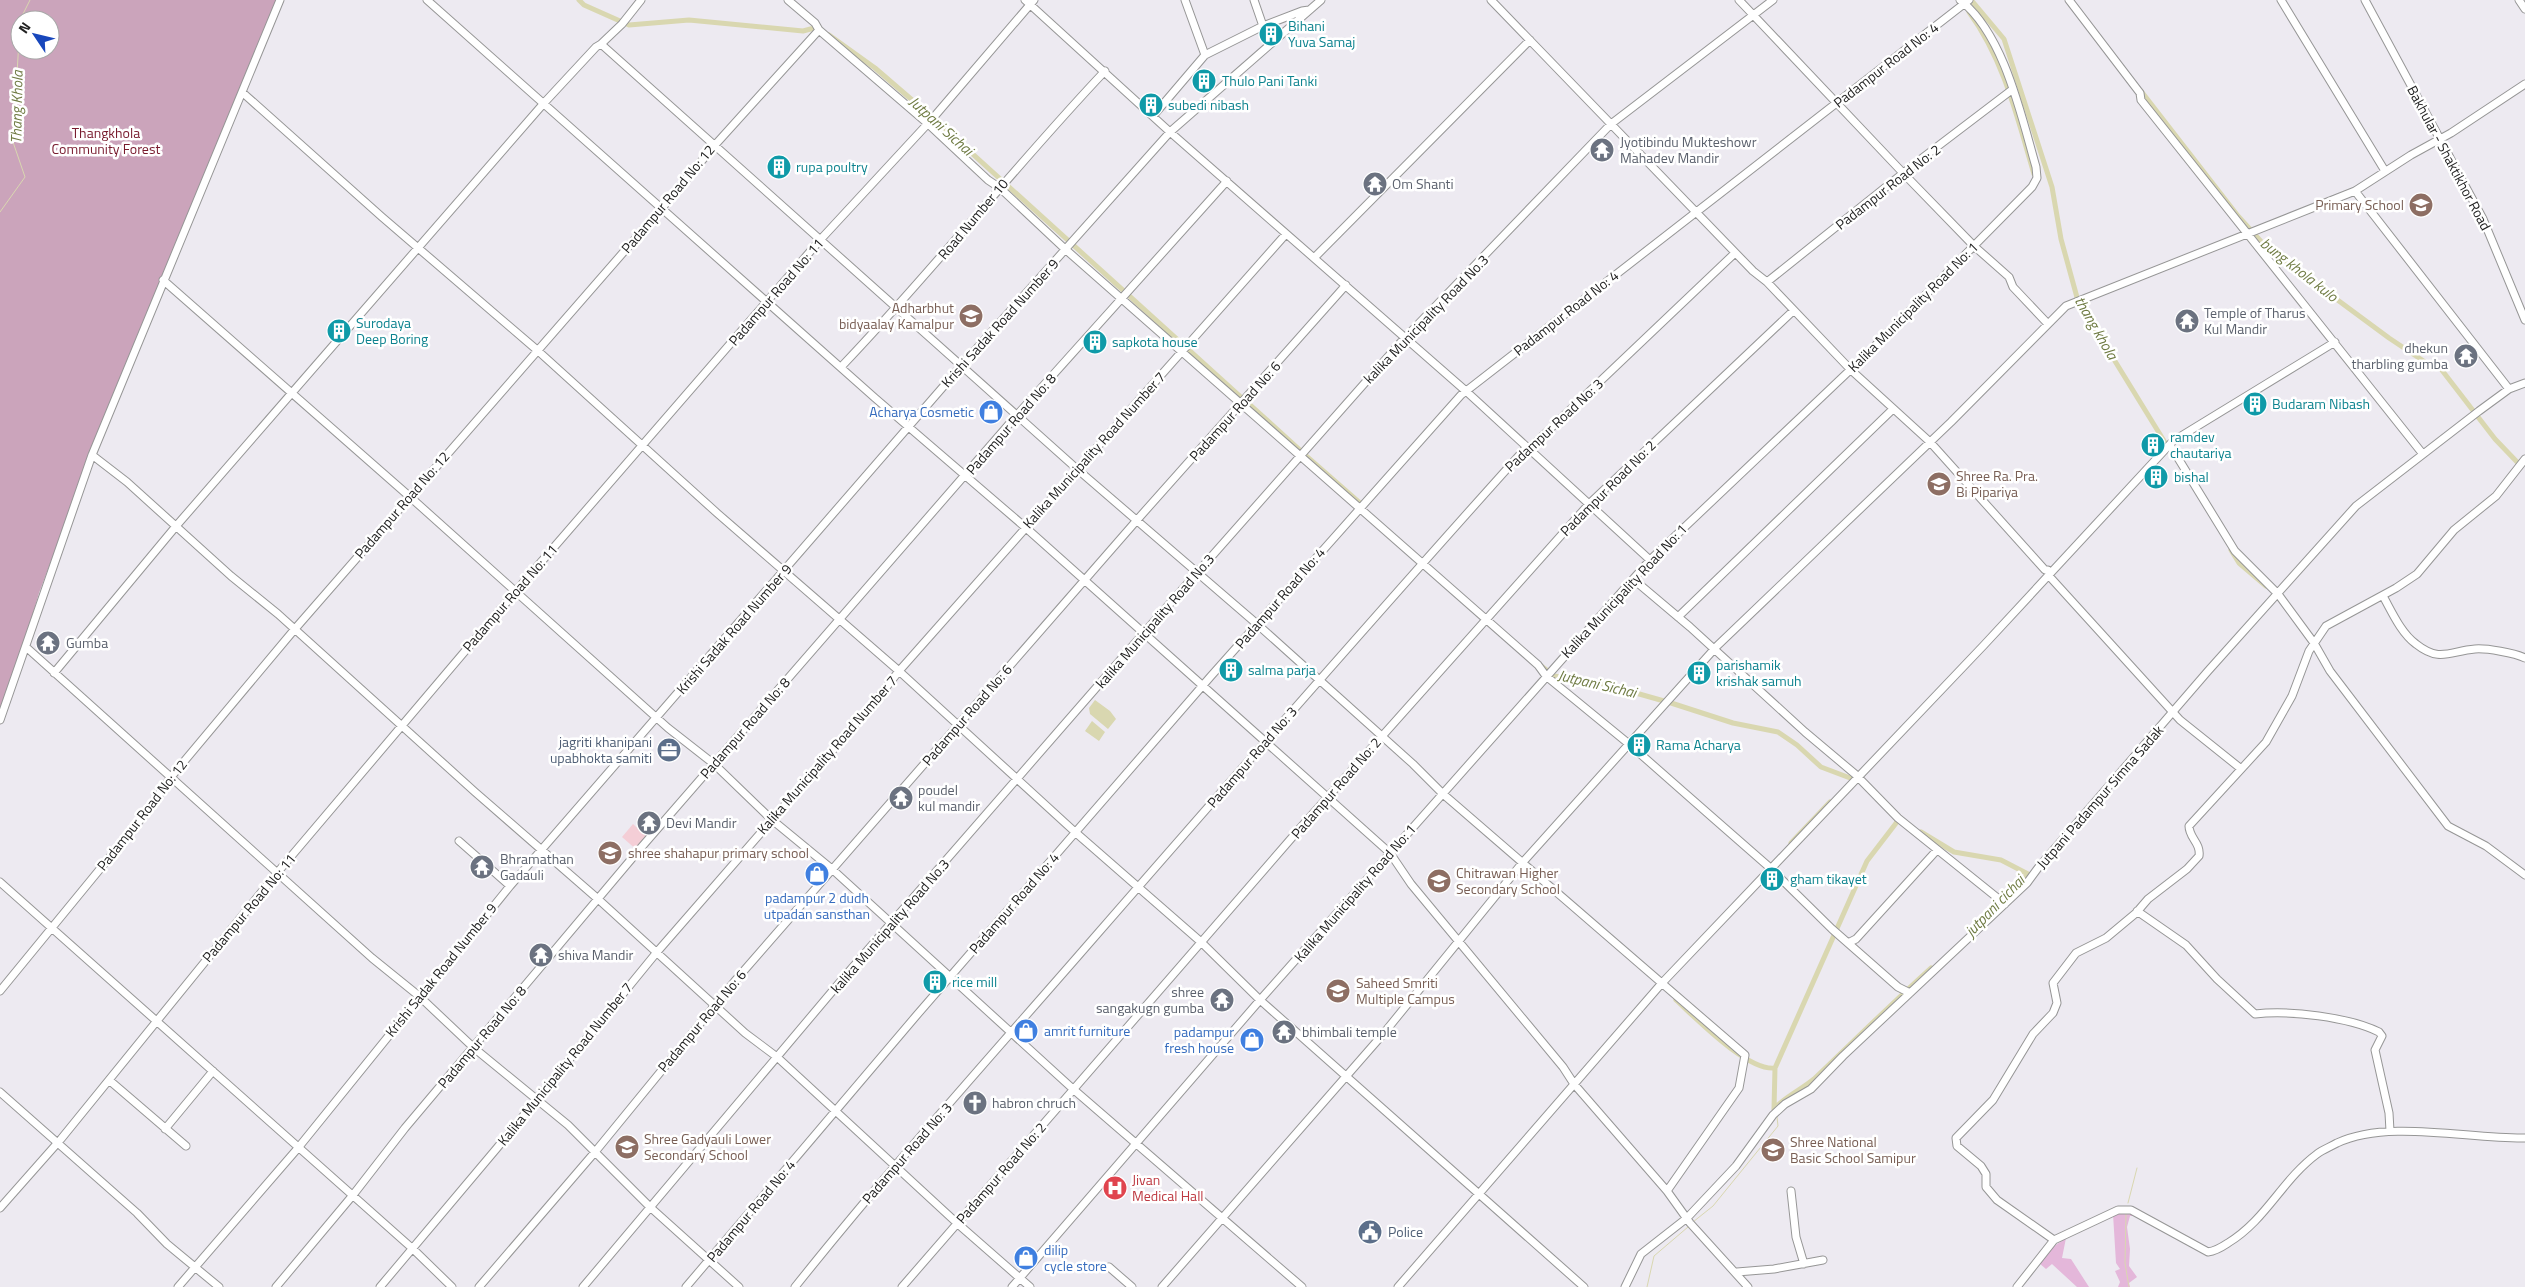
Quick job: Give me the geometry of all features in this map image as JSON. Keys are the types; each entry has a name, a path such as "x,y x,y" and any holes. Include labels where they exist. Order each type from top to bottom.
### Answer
{"street":[{"path":"0,720 92,455 280,0"},
{"path":"428,0 908,427 1025,527 1264,743 1390,853 1411,884 1557,1060 1574,1084 1668,1191 1692,1226 1737,1272 1748,1287"},
{"path":"54,673 177,525 293,394 544,103 596,46 601,44 622,24 640,0"},
{"path":"788,0 815,23 819,30 926,122 988,180 1000,188 1066,249 1538,665 1546,676 1629,744 1771,870 1848,943 1898,987 1910,993"},
{"path":"1185,0 1205,55"},
{"path":"1254,0 1263,26"},
{"name":"Krishi Sadak Road Number 9","path":"178,1287 298,1148 419,996 510,886 962,366 1170,132 1321,0"},
{"path":"1491,0 1735,253 1767,282 1851,370 1930,442 2019,542 2045,570 2049,571"},
{"path":"1739,0 1974,246 2009,277 2013,287 2048,324"},
{"name":"kalika Municipality Road No.3","path":"584,1287 777,1057 1142,634 1405,338 1611,124 1773,0"},
{"path":"2069,0 2140,93 2141,100 2251,233 2422,453"},
{"path":"2281,0 2385,171"},
{"name":"Bakhular - Shaktikhor Road","path":"2365,0 2483,219 2525,320"},
{"path":"2519,0 2525,9"},
{"name":"Kalika Municipality Road No: 1","path":"1012,1287 1260,1000 1650,560 1851,370 2032,187 2037,178 2011,91 1982,22 1965,1"},
{"name":"Padampur Road No: 4","path":"686,1287 1075,832 1447,410 1466,392 1697,213 1965,1"},
{"path":"1030,2 1170,132 1346,285 1650,560"},
{"name":"Padampur Road No: 11","path":"0,1208 57,1144 278,873 516,591 821,239 1030,2"},
{"path":"1153,116 1205,55 1263,26 1302,10 1309,10"},
{"name":"Padampur Road No: 12","path":"0,991 150,808 171,777 294,630 715,145 819,30"},
{"path":"1314,258 1530,40"},
{"path":"601,44 1017,416 1257,624 1318,681 1382,736 1443,794 1745,1055 1738,1088 1668,1191"},
{"name":"Road Number 10","path":"841,367 1048,132 1105,71"},
{"path":"1162,1287 1346,1077 1523,862 1714,649 1930,442 2066,306 2355,191 2385,171 2441,140 2525,84"},
{"name":"Padampur Road No: 2","path":"1767,282 2011,91"},
{"path":"243,93 418,248 537,350 783,571 899,671 1075,832 1201,942 1260,1000 1584,1287"},
{"name":"Padampur Road No: 8","path":"276,1287 353,1195 405,1128 714,764 1017,416 1227,181"},
{"path":"2355,191 2509,389"},
{"name":"Kalika Municipality Road Number 7","path":"380,1287 656,952 1025,527 1286,234"},
{"name":"Padampur Road No: 3","path":"794,1287 1010,1033 1318,681 1424,564 1457,524 1527,449 1735,253"},
{"path":"163,280 409,496 658,717 668,728 714,764 771,819 833,870 1073,1089 1302,1287"},
{"name":"Padampur Road No: 6","path":"479,1287 595,1152 716,1005 957,725 1346,285"},
{"name":"Padampur Road No: 2","path":"902,1287 1327,798 1589,504 1793,311"},
{"path":"1398,1287 1660,983 1771,870 1857,776 2036,589 2049,571 2099,522 2168,447 2182,435 2336,342"},
{"name":"Jutpani Padampur Simna Sadak","path":"1625,1287 1640,1254 1687,1218 1736,1166 1773,1115 1785,1104 1811,1089 1843,1056 2027,883 2171,709 2278,594 2356,506 2476,413 2509,389 2525,383"},
{"path":"1678,617 1893,409"},
{"path":"2168,447 2235,551 2278,594 2314,643 2330,671 2448,826 2486,846 2525,875"},
{"path":"92,455 177,525 541,851 598,899 745,1033 777,1057 958,1224 1030,1287"},
{"path":"2054,1240 1996,1200 1986,1187 1986,1174 1981,1166 1957,1146 1956,1138 1993,1100 2033,1034 2053,1013 2057,1003 2053,983 2076,953 2106,938 2148,899 2187,869 2199,856 2198,844 2190,834 2189,826 2240,768 2252,759 2279,722 2314,643 2326,626 2382,596 2417,574 2454,530 2496,496 2525,459"},
{"path":"2049,571 2050,577 2193,733 2240,768"},
{"path":"1633,579 1857,776 1911,828 2005,904"},
{"path":"2382,596 2404,632 2415,644 2430,654 2442,656 2476,649 2525,658"},
{"path":"26,647 372,958 419,996 474,1048 568,1125 650,1207 739,1287"},
{"path":"459,841 510,886"},
{"path":"1848,943 1856,939 1937,850"},
{"path":"0,882 353,1195 452,1287"},
{"path":"2137,911 2186,945 2255,1014 2269,1012 2334,1017 2379,1032 2382,1036 2375,1050 2389,1113 2390,1131"},
{"path":"165,1128 213,1071"},
{"path":"109,1080 186,1146"},
{"path":"0,1092 137,1214 167,1244 196,1266 219,1287"},
{"path":"2017,1287 2054,1240 2118,1210 2131,1210 2208,1252 2213,1252 2238,1237 2259,1219 2288,1183 2317,1154 2356,1135 2390,1131 2525,1138"},
{"path":"1792,1191 1796,1237 1804,1264"},
{"path":"1737,1272 1823,1260"},
{"path":"1109,1268 1132,1287"}],"shaded area":[{"path":"1095,700 1110,711 1116,719 1108,729 1090,714 1089,708"},
{"path":"1092,721 1105,732 1099,741 1085,731"},
{"path":"633,824 648,838 638,851 622,837"},
{"path":"2131,1211 2138,1216 2130,1216 2127,1227 2130,1249 2129,1266 2137,1277 2129,1283 2130,1287 2118,1287 2120,1282 2115,1271 2120,1269 2116,1263 2113,1214"},
{"path":"2066,1238 2062,1258 2071,1259 2089,1287 2077,1287 2052,1264 2046,1269 2039,1263 2050,1249"}],"green space":[{"name":"Thangkhola Community Forest","path":"0,0 279,0 95,444 39,593 0,725"}],"waterway":[{"name":"Thang Khola","path":"25,10 30,0"},
{"name":"Jutpani Sichai","path":"579,0 584,5 629,25 689,20 803,31 818,27"},
{"name":"thang khola","path":"1972,1 2004,39 2052,187 2061,239 2078,301 2169,449"},
{"path":"1969,12 1992,50 2000,69 2015,110 2034,174"},
{"name":"Jutpani Sichai","path":"829,35 875,68 933,118 1242,398"},
{"name":"Thang Khola","path":"0,212 25,177 13,142 18,60"},
{"name":"bung khola kulo","path":"2141,91 2238,216 2266,247 2389,338 2428,364 2441,369 2495,439 2518,463"},
{"name":"Jutpani Sichai","path":"1248,403 1301,451"},
{"name":"Jutpani Sichai","path":"1305,455 1361,504"},
{"name":"thang khola","path":"2231,550 2239,563 2266,586"},
{"name":"Jutpani Sichai","path":"1540,665 1554,676 1597,682 1664,701"},
{"name":"jutpani cichai","path":"1668,702 1733,723 1778,732 1797,745 1821,767 1858,781"},
{"path":"1791,843 1830,802"},
{"path":"1775,1068 1867,861 1900,818"},
{"name":"jutpani cichai","path":"1921,832 1954,852 2001,860 2028,874 2007,898"},
{"name":"jutpani cichai","path":"1774,1109 1783,1100 1814,1079 1931,968"},
{"path":"1676,1000 1709,1031 1737,1053 1764,1067 1775,1068 1774,1109"},
{"path":"1693,1222 1713,1206 1778,1126 1777,1117"},
{"path":"2128,1203 2137,1168"},
{"path":"2126,1213 2125,1263 2129,1287"},
{"path":"1647,1287 1654,1256 1688,1227"}],"place":[{"name":"Bihani Yuva Samaj","path":"1271,34"},
{"name":"Thulo Pani Tanki","path":"1204,81"},
{"name":"subedi nibash","path":"1151,105"},
{"name":"Jyotibindu Mukteshowr Mahadev Mandir","path":"1602,150"},
{"name":"rupa poultry","path":"779,167"},
{"name":"Om Shanti","path":"1375,184"},
{"name":"Primary School","path":"2421,205"},
{"name":"Adharbhut bidyaalay Kamalpur","path":"971,316"},
{"name":"Temple of Tharus Kul Mandir","path":"2187,321"},
{"name":"Surodaya Deep Boring","path":"339,331"},
{"name":"sapkota house","path":"1095,342"},
{"name":"dhekun tharbling gumba","path":"2466,356"},
{"name":"Budaram Nibash","path":"2255,404"},
{"name":"Acharya Cosmetic","path":"991,412"},
{"name":"ramdev chautariya","path":"2153,445"},
{"name":"bishal","path":"2156,477"},
{"name":"Shree Ra. Pra. Bi Pipariya","path":"1939,484"},
{"name":"Gumba","path":"48,643"},
{"name":"salma parja","path":"1231,670"},
{"name":"parishamik krishak samuh","path":"1699,673"},
{"name":"Rama Acharya","path":"1639,745"},
{"name":"jagriti khanipani upabhokta samiti","path":"669,750"},
{"name":"poudel kul mandir","path":"901,798"},
{"name":"Devi Mandir","path":"649,823"},
{"name":"shree shahapur primary school","path":"610,853"},
{"name":"Bhramathan Gadauli","path":"482,867"},
{"name":"padampur 2 dudh utpadan sansthan","path":"817,874"},
{"name":"gham tikayet","path":"1772,879"},
{"name":"Chitrawan Higher Secondary School","path":"1439,881"},
{"name":"shiva Mandir","path":"541,955"},
{"name":"rice mill","path":"935,982"},
{"name":"Saheed Smriti Multiple Campus","path":"1338,991"},
{"name":"shree sangakugn gumba","path":"1222,1000"},
{"name":"amrit furniture","path":"1026,1031"},
{"name":"bhimbali temple","path":"1284,1032"},
{"name":"padampur fresh house","path":"1252,1040"},
{"name":"habron chruch","path":"975,1103"},
{"name":"Shree Gadyauli Lower Secondary School","path":"627,1147"},
{"name":"Shree National Basic School Samipur","path":"1773,1150"},
{"name":"Jivan Medical Hall","path":"1115,1188"},
{"name":"Police","path":"1370,1232"},
{"name":"dilip cycle store","path":"1026,1258"}]}
